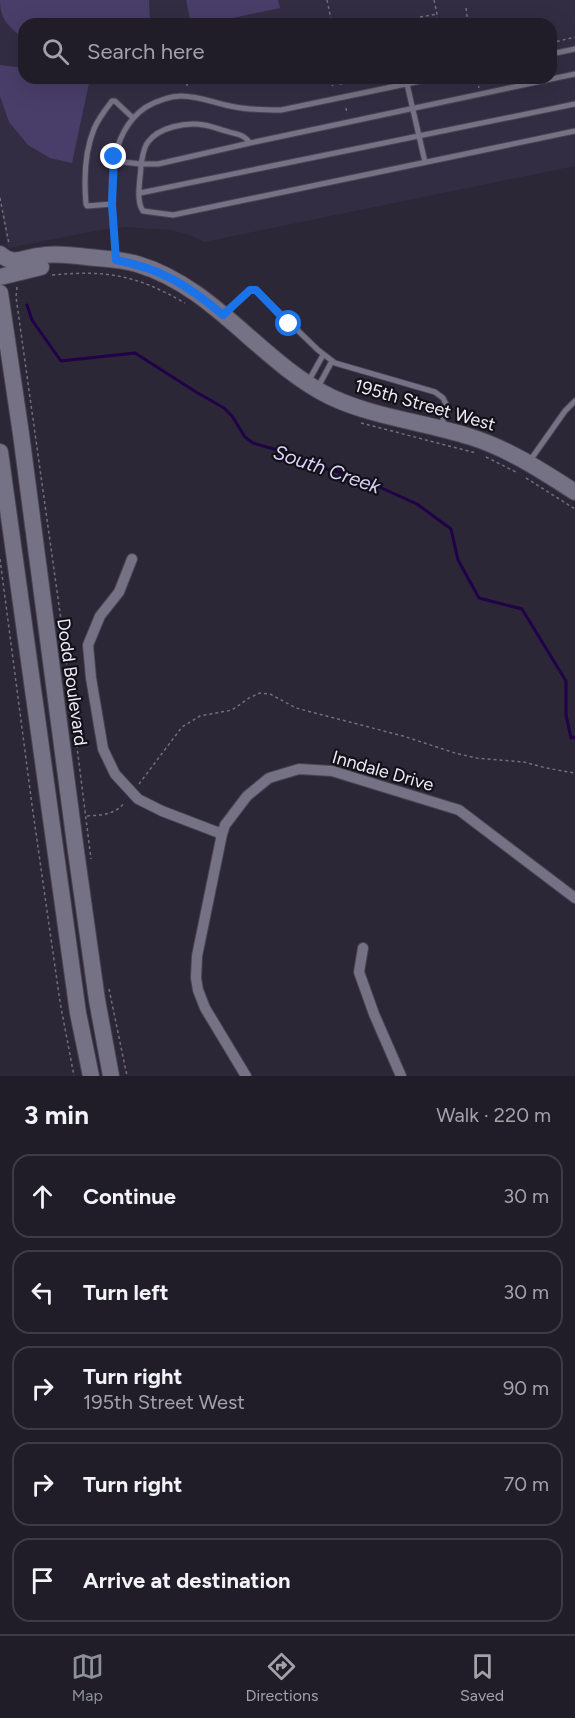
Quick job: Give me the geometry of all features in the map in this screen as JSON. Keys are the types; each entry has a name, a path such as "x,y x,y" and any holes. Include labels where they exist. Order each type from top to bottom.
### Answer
{"main road":[{"name":"195th Street West","path":"7,266 80,256 104,257 144,266 191,289 280,363 313,386 346,403 375,413 490,443 575,492"},
{"name":"Dodd Boulevard","path":"0,293 21,434 73,832 106,1058 111,1076"},
{"path":"0,349 12,422 21,434"},
{"path":"0,452 76,1002 91,1076"}],"street":[{"path":"132,559 119,592 100,616 88,645 102,749 115,774 138,799 162,811 222,834"},
{"name":"Inndale Drive","path":"246,1076 205,1008 196,978 197,956 225,825 247,796 269,777 299,769 332,771 459,810 575,898"},
{"path":"363,948 359,972 374,1014 401,1076"}],"lane":[{"path":"557,52 575,48"},
{"path":"557,78 575,74"},
{"path":"116,260 112,204 117,145 127,124 133,118 149,105 171,97 191,97 248,109 281,110 407,84 425,162"},
{"path":"114,161 158,164 530,84"},
{"path":"112,204 87,206 86,204 90,142 99,119 112,101 116,101 133,118"},
{"path":"140,193 575,104"},
{"path":"250,143 245,136 205,125 178,126 156,134 147,142 144,151 141,164 139,206 143,211 173,215 575,131"},
{"path":"223,315 250,290 256,290 323,355 335,363 435,392 443,398 447,406 441,429"},
{"path":"313,386 323,355"},
{"path":"313,386 332,361"},
{"path":"528,463 565,411 575,401"}],"path":[{"path":"327,0 331,18"},
{"path":"434,0 437,18"},
{"path":"466,8 467,18"},
{"path":"420,17 437,14"},
{"path":"557,42 575,38"},
{"path":"0,198 7,266 17,285 16,297 91,861"},
{"path":"0,559 60,1002 74,1076"},
{"path":"86,816 111,813 121,807 182,727 200,716 232,710 260,693 270,694 296,708 403,736 455,753 476,758 524,762 575,773"},
{"path":"108,983 127,1076"}],"shaded area":[{"path":"0,0 575,0 575,166 204,242 190,235 170,230 126,227 8,248 0,205"},
{"path":"0,0 149,0 150,18 18,18 18,34 10,27 0,7"},
{"path":"186,0 278,0 280,8 232,18 190,18"},
{"path":"0,65 18,67 18,84 89,84 72,163 50,158 28,145 9,122 0,96"}],"waterway":[{"name":"South Creek","path":"27,305 32,320 61,361 135,353 224,408 245,437 253,443 287,453 315,466 355,476 417,504 451,529 458,560 479,598 522,609 566,681 566,715 571,738 575,737"}],"route":[{"path":"114,157 112,204 116,260 144,266 174,279 191,289 223,315 250,290 256,290 289,324"}]}
